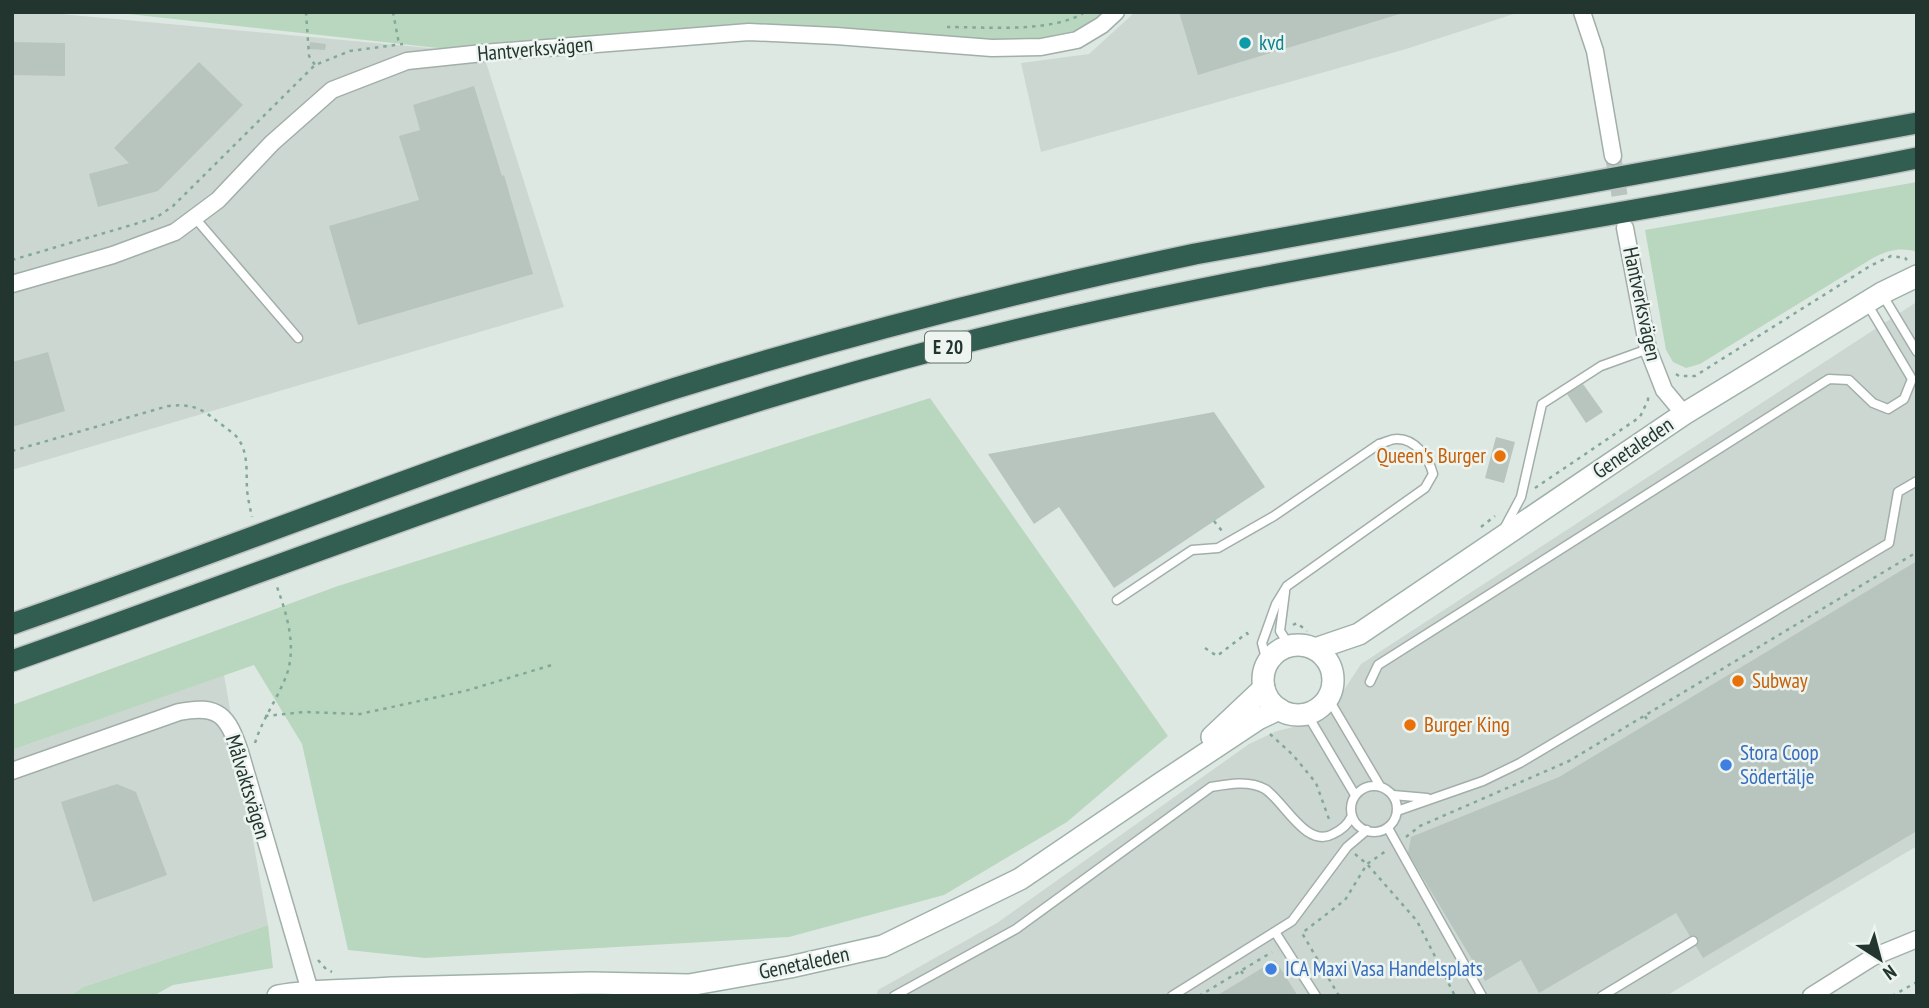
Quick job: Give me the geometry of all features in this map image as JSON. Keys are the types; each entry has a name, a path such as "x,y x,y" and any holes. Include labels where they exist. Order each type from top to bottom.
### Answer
{"highway":[{"name":"E 20","path":"12,624 421,476 676,388 933,315 1076,279 1221,249 1917,122"},
{"name":"E 20","path":"12,661 552,466 685,422 944,348 1105,309 1331,263 1917,159"}],"main road":[{"name":"Genetaleden","path":"1289,645 1304,645 1315,649 1359,634 1684,414 1914,271"},
{"name":"Genetaleden","path":"1328,698 1333,685 1333,672 1359,634"},
{"path":"1289,645 1277,651 1267,662 1263,674 1269,701 1293,715 1307,714 1319,708 1328,698"},
{"path":"1315,649 1327,659 1333,672"},
{"name":"Genetaleden","path":"1160,784 1264,688"},
{"name":"Genetaleden","path":"278,996 591,983 690,990 883,946 1020,879 1258,719 1279,709"}],"street":[{"name":"Hantverksvägen","path":"12,284 113,255 175,232 218,200 272,143 332,90 407,61 749,32 992,48 1041,47 1077,40 1102,26 1116,12"},
{"path":"1582,12 1595,51 1613,156"},
{"name":"Hantverksvägen","path":"1625,228 1648,349 1664,390 1684,414"},
{"name":"Målvaktsvägen","path":"12,771 179,712 207,709 225,720 233,730 240,752 311,993"},
{"path":"1811,996 1872,957 1917,939"}],"lane":[{"path":"195,218 298,338"},
{"path":"1874,298 1917,352"},
{"path":"1370,682 1378,665 1829,379 1849,380 1872,403 1888,408 1904,399 1912,379 1874,298"},
{"path":"1497,540 1521,497 1542,404 1601,366 1648,349"},
{"path":"1117,600 1192,550 1219,548 1274,516 1379,444 1397,439 1411,441 1430,462 1433,474 1425,488 1287,586 1276,604 1262,643 1267,662"},
{"path":"1397,811 1483,781 1520,763 1889,543 1898,492 1917,481"},
{"path":"1287,586 1280,631 1289,645"},
{"path":"1328,698 1380,786"},
{"path":"1307,714 1355,795"},
{"path":"894,996 1016,929 1211,787 1240,782 1265,789 1311,835 1328,837 1346,827 1352,816"},
{"path":"1380,786 1393,795 1397,811 1388,828 1374,832 1367,830 1352,816 1355,795 1366,787 1380,786"},
{"path":"1393,795 1430,798"},
{"path":"1388,828 1482,996"},
{"path":"1172,996 1292,921 1347,848 1367,830"},
{"path":"1275,932 1316,996"},
{"path":"1602,996 1693,941"}],"path":[{"path":"306,12 309,55 315,65"},
{"path":"393,12 399,44"},
{"path":"944,27 1030,27 1075,19 1085,12"},
{"path":"12,260 157,217 173,206 315,65 350,51 413,43"},
{"path":"1673,372 1679,376 1695,376 1870,266 1891,256 1905,258 1914,271"},
{"path":"12,451 168,406 195,406 228,429 241,444 252,517"},
{"path":"1339,996 1301,933 1345,900 1367,864 1419,825 1569,761 1917,552"},
{"path":"255,743 289,667 291,648 287,615 276,584"},
{"path":"1205,648 1217,656 1247,633"},
{"path":"265,716 305,712 360,714 465,691 552,665"},
{"path":"1645,716 1649,723"},
{"path":"1367,864 1418,921 1455,996"},
{"path":"1199,996 1283,945"},
{"path":"317,958 326,969 334,972"},
{"path":"1241,971 1246,978"},
{"path":"1892,996 1917,982"}],"shaded area":[{"path":"1135,12 1520,12 1406,49 1041,152 1021,63 1089,54"},
{"path":"12,13 61,14 483,53 564,307 12,470"},
{"path":"1915,303 1917,846 1666,996 876,996 878,990 997,923 1249,744 1277,731 1325,719 1361,664"},
{"path":"224,675 268,925 83,987 70,996 12,996 12,750"}],"green space":[{"path":"110,12 1116,12 1102,25 992,48 749,32 483,53"},
{"path":"1917,182 1917,252 1895,250 1873,258 1700,364 1686,368 1673,362 1666,350 1645,230"},
{"path":"930,398 1168,736 1067,822 944,895 789,937 425,958 348,950 302,744 254,665 12,750 12,705 338,586"},
{"path":"268,925 273,968 173,985 153,996 70,996 83,987"}],"building":[{"name":"kvd","path":"1179,12 1403,12 1403,13 1198,75"},
{"path":"12,42 65,43 65,76 12,75"},
{"path":"310,42 326,44 325,50 309,49"},
{"path":"199,62 243,105 158,191 98,207 89,174 129,163 114,148"},
{"path":"474,86 533,274 358,325 329,226 419,200 399,136 420,130 413,105"},
{"path":"48,352 65,411 12,427 12,362"},
{"path":"1583,384 1603,412 1586,423 1567,394"},
{"path":"1214,412 1265,487 1114,588 1059,507 1034,524 988,454"},
{"path":"1496,437 1515,442 1504,483 1485,478"},
{"path":"1917,561 1917,831 1703,958 1676,913 1539,993 1521,960 1485,981 1408,853 1411,837 1559,777"},
{"path":"117,784 136,792 167,875 93,902 61,802"},
{"name":"ICA Maxi Vasa Handelsplats","path":"1275,960 1298,996 1216,996 1246,978"}],"tunnel":[{"path":"1613,156 1624,222"}],"place":[{"name":"kvd","path":"1245,43"},
{"name":"Queen's Burger","path":"1500,456"},
{"name":"Subway","path":"1738,681"},
{"name":"Burger King","path":"1410,725"},
{"name":"Stora Coop Södertälje","path":"1726,765"},
{"name":"ICA Maxi Vasa Handelsplats","path":"1271,969"}]}
